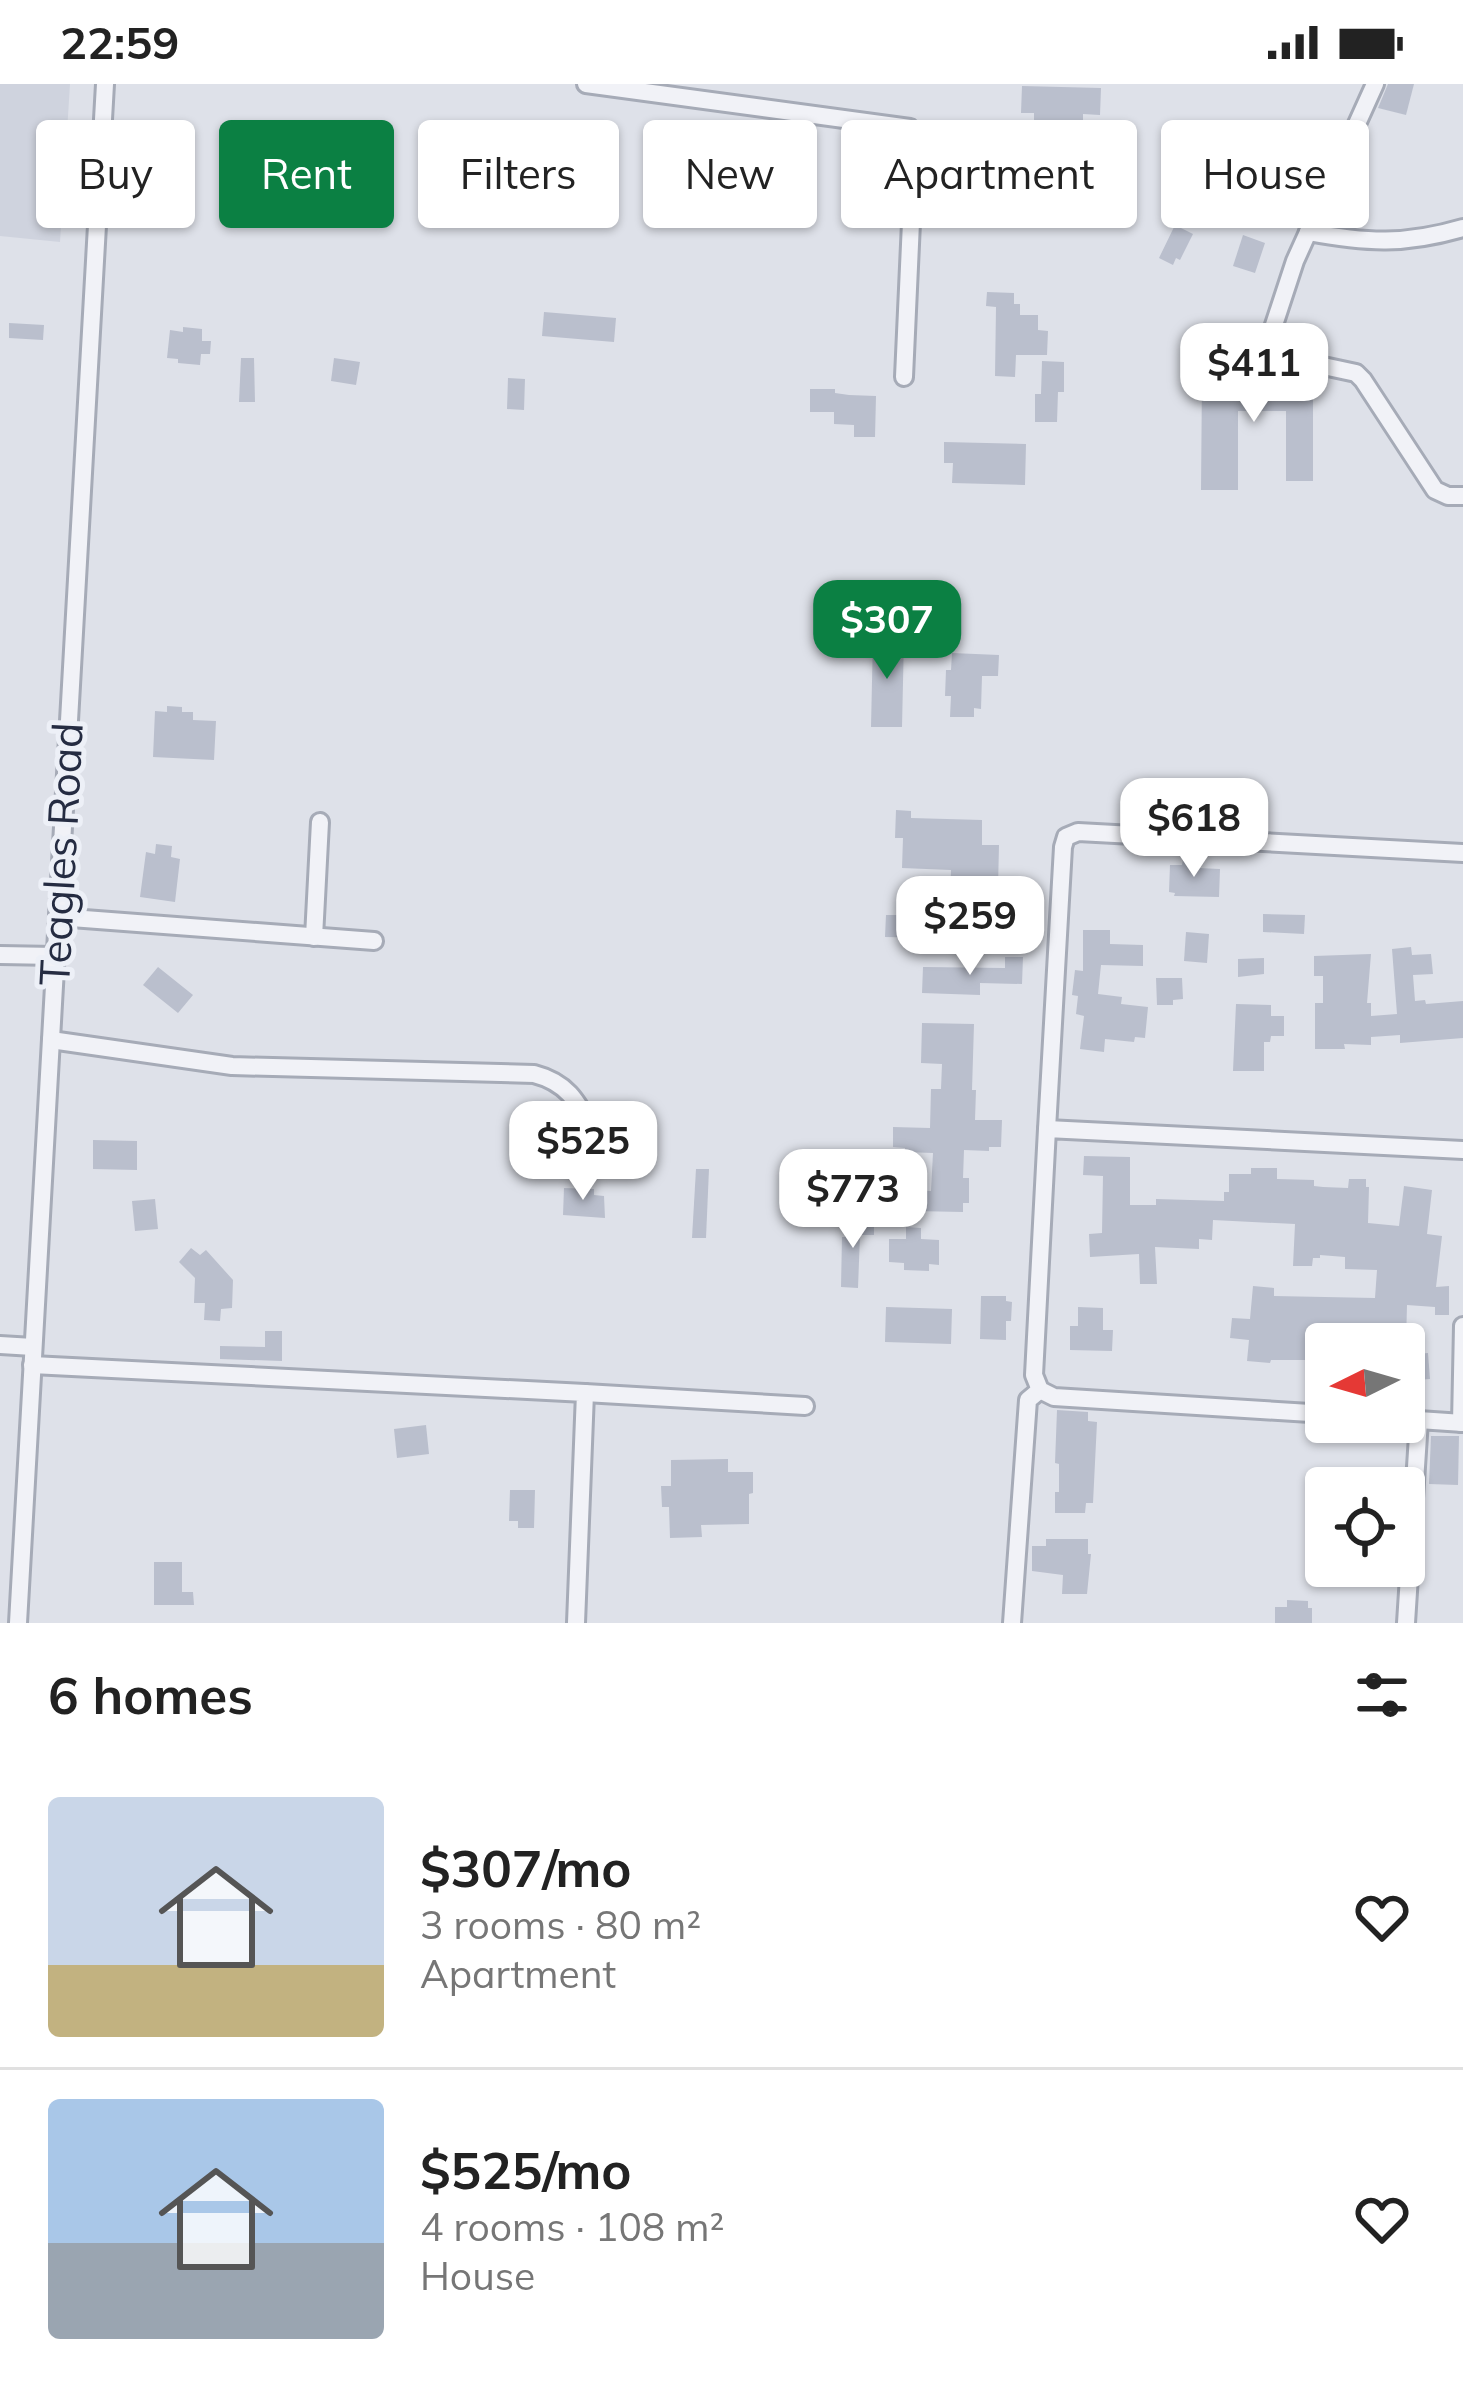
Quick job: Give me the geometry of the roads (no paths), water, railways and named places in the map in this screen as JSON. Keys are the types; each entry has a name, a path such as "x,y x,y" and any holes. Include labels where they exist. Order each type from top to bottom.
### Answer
{"street":[{"name":"Teagles Road","path":"18,1623 105,84"},
{"path":"586,84 910,128 914,134 904,377"},
{"path":"1376,84 1295,260 1272,331 1286,358 1356,373 1436,490 1463,496"},
{"path":"1308,232 1361,242 1393,242 1463,228"},
{"path":"314,937 320,822"},
{"path":"1305,1413 1054,1397 1040,1390 1034,1375 1063,848 1066,838 1078,832 1463,853"},
{"path":"58,917 374,941"},
{"path":"0,955 56,956"},
{"path":"51,1040 232,1066 535,1074 569,1090 598,1140"},
{"path":"1047,1129 1463,1150"},
{"path":"1425,1421 1462,1423 1463,1326"},
{"path":"0,1345 33,1356 805,1406"},
{"path":"1012,1623 1028,1400 1040,1390"},
{"path":"576,1623 585,1393"},
{"path":"1406,1623 1411,1443"}]}
